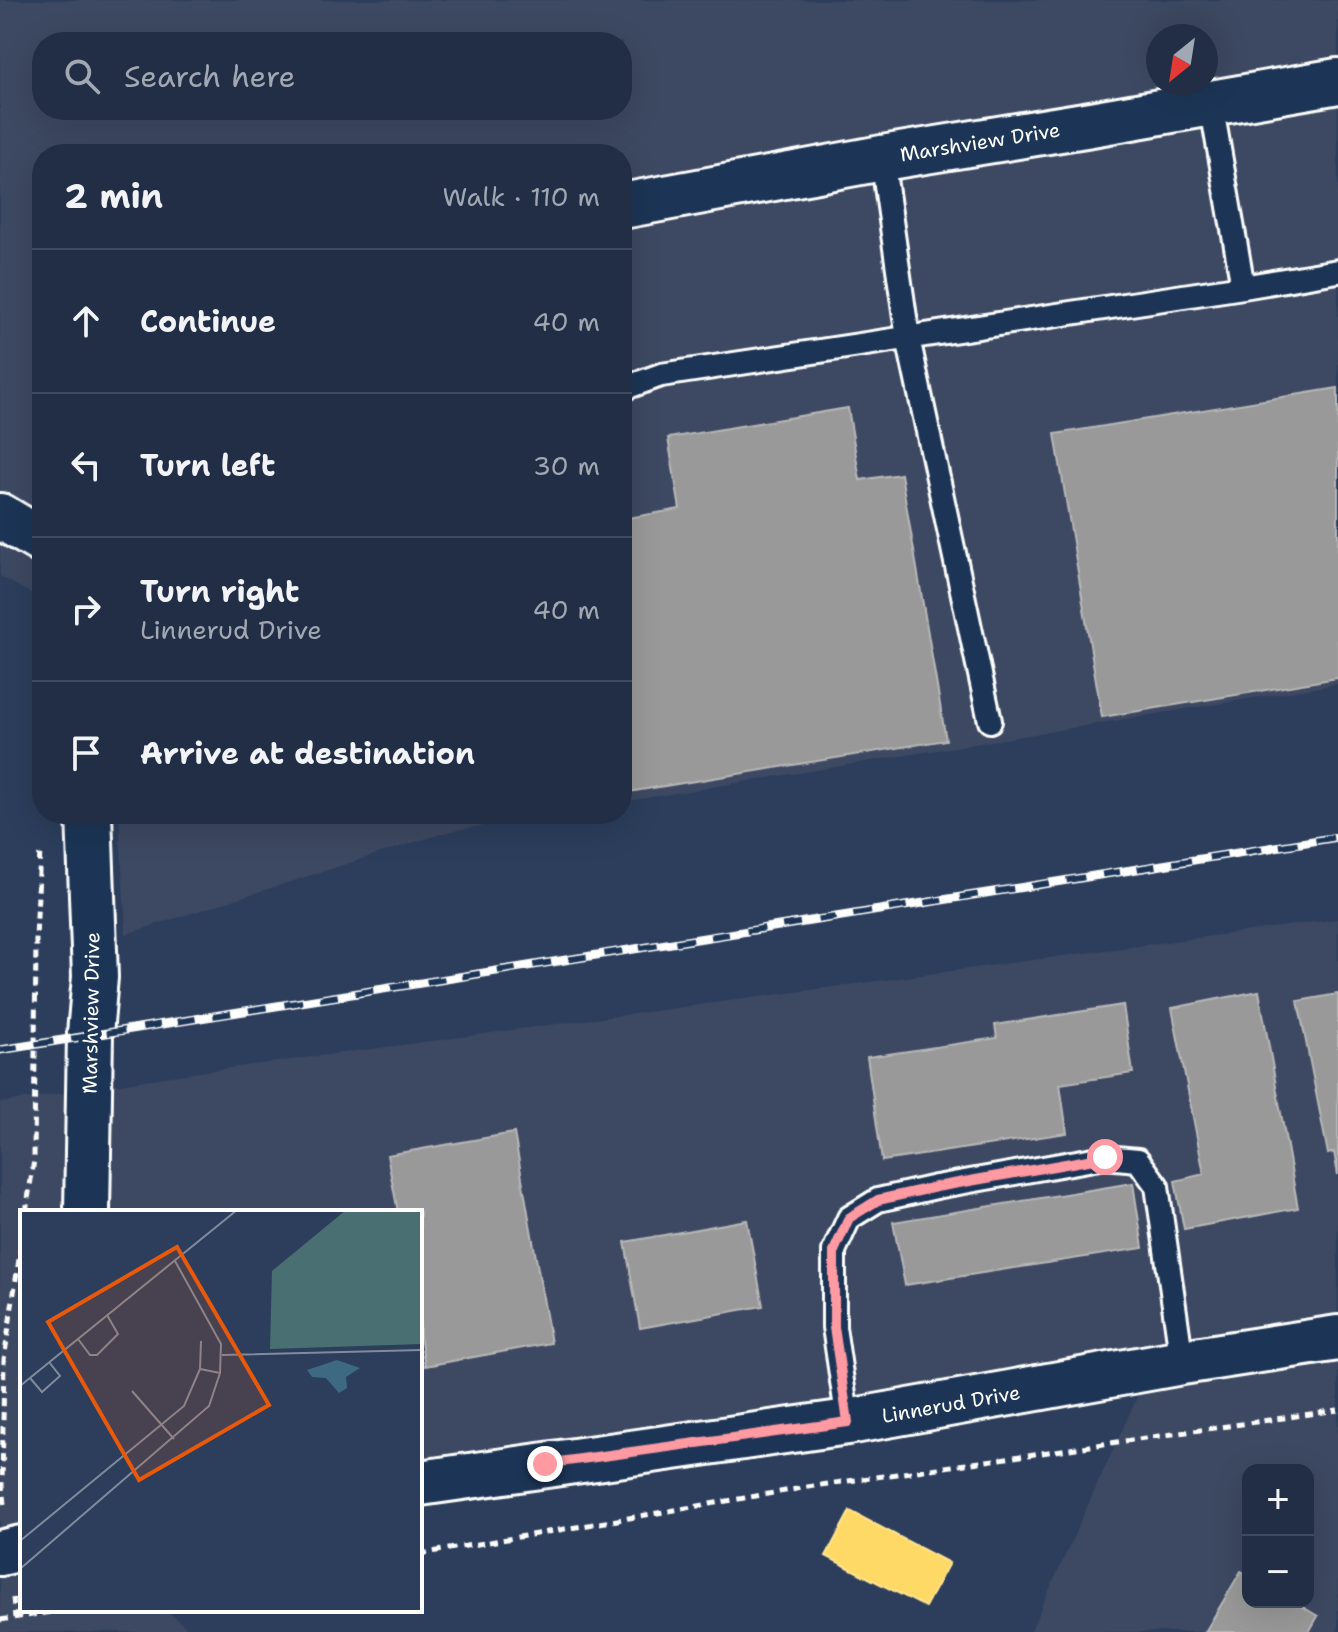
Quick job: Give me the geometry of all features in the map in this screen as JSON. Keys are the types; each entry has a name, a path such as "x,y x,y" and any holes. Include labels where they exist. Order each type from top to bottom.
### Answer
{"street":[{"name":"Marshview Drive","path":"632,204 882,158 1338,81"},
{"path":"0,516 32,535"},
{"name":"Marshview Drive","path":"87,1210 90,1034 95,977 89,824"},
{"name":"Linnerud Drive","path":"422,1483 848,1422 1182,1362 1338,1338"},
{"path":"0,1553 20,1548"}],"lane":[{"path":"1211,103 1243,287"},
{"path":"882,158 908,338 990,721"},
{"path":"632,385 661,375 1338,271"},
{"path":"848,1422 834,1327 834,1251 849,1218 878,1200 936,1187 1105,1157 1138,1160 1157,1186 1182,1362"}],"path":[{"path":"26,1210 34,1160 40,850"},
{"path":"2,1485 4,1360 20,1252"},
{"path":"422,1554 814,1486 1338,1410"},
{"path":"0,1620 51,1612"}],"shaded area":[{"path":"0,0 1338,0 1338,684 632,800 632,144 32,144 32,594 0,576"},
{"path":"120,824 492,824 450,831 126,934"},
{"path":"1338,919 1338,1632 1030,1632 1150,1369 422,1483 422,1210 20,1210 20,1612 168,1612 192,1632 0,1632 0,1103 171,1076"}],"building: Homes":[{"path":"850,1511 949,1563 925,1607 826,1556"}],"building: Industry":[{"path":"1338,388 1338,678 1102,717 1055,434"},
{"path":"848,408 860,480 901,474 946,740 632,791 632,517 680,509 668,438"},
{"path":"1259,991 1298,1208 1184,1229 1175,1181 1204,1174 1172,1008"},
{"path":"1338,994 1338,1175 1334,1152 1328,1154 1298,1001"},
{"path":"1123,1005 1133,1073 1060,1084 1067,1133 882,1161 867,1057 997,1038 995,1025"},
{"path":"514,1133 551,1343 425,1366 422,1349 422,1210 398,1210 387,1155"},
{"path":"1133,1183 1143,1248 905,1285 893,1222"},
{"path":"747,1220 763,1306 640,1328 625,1242"},
{"path":"1241,1571 1242,1608 1304,1608 1318,1616 1309,1632 1205,1632"}],"railway":[{"path":"0,1050 1338,837"}],"route":[{"path":"545,1464 848,1422 834,1327 834,1251 849,1218 878,1200 1105,1157"}]}
